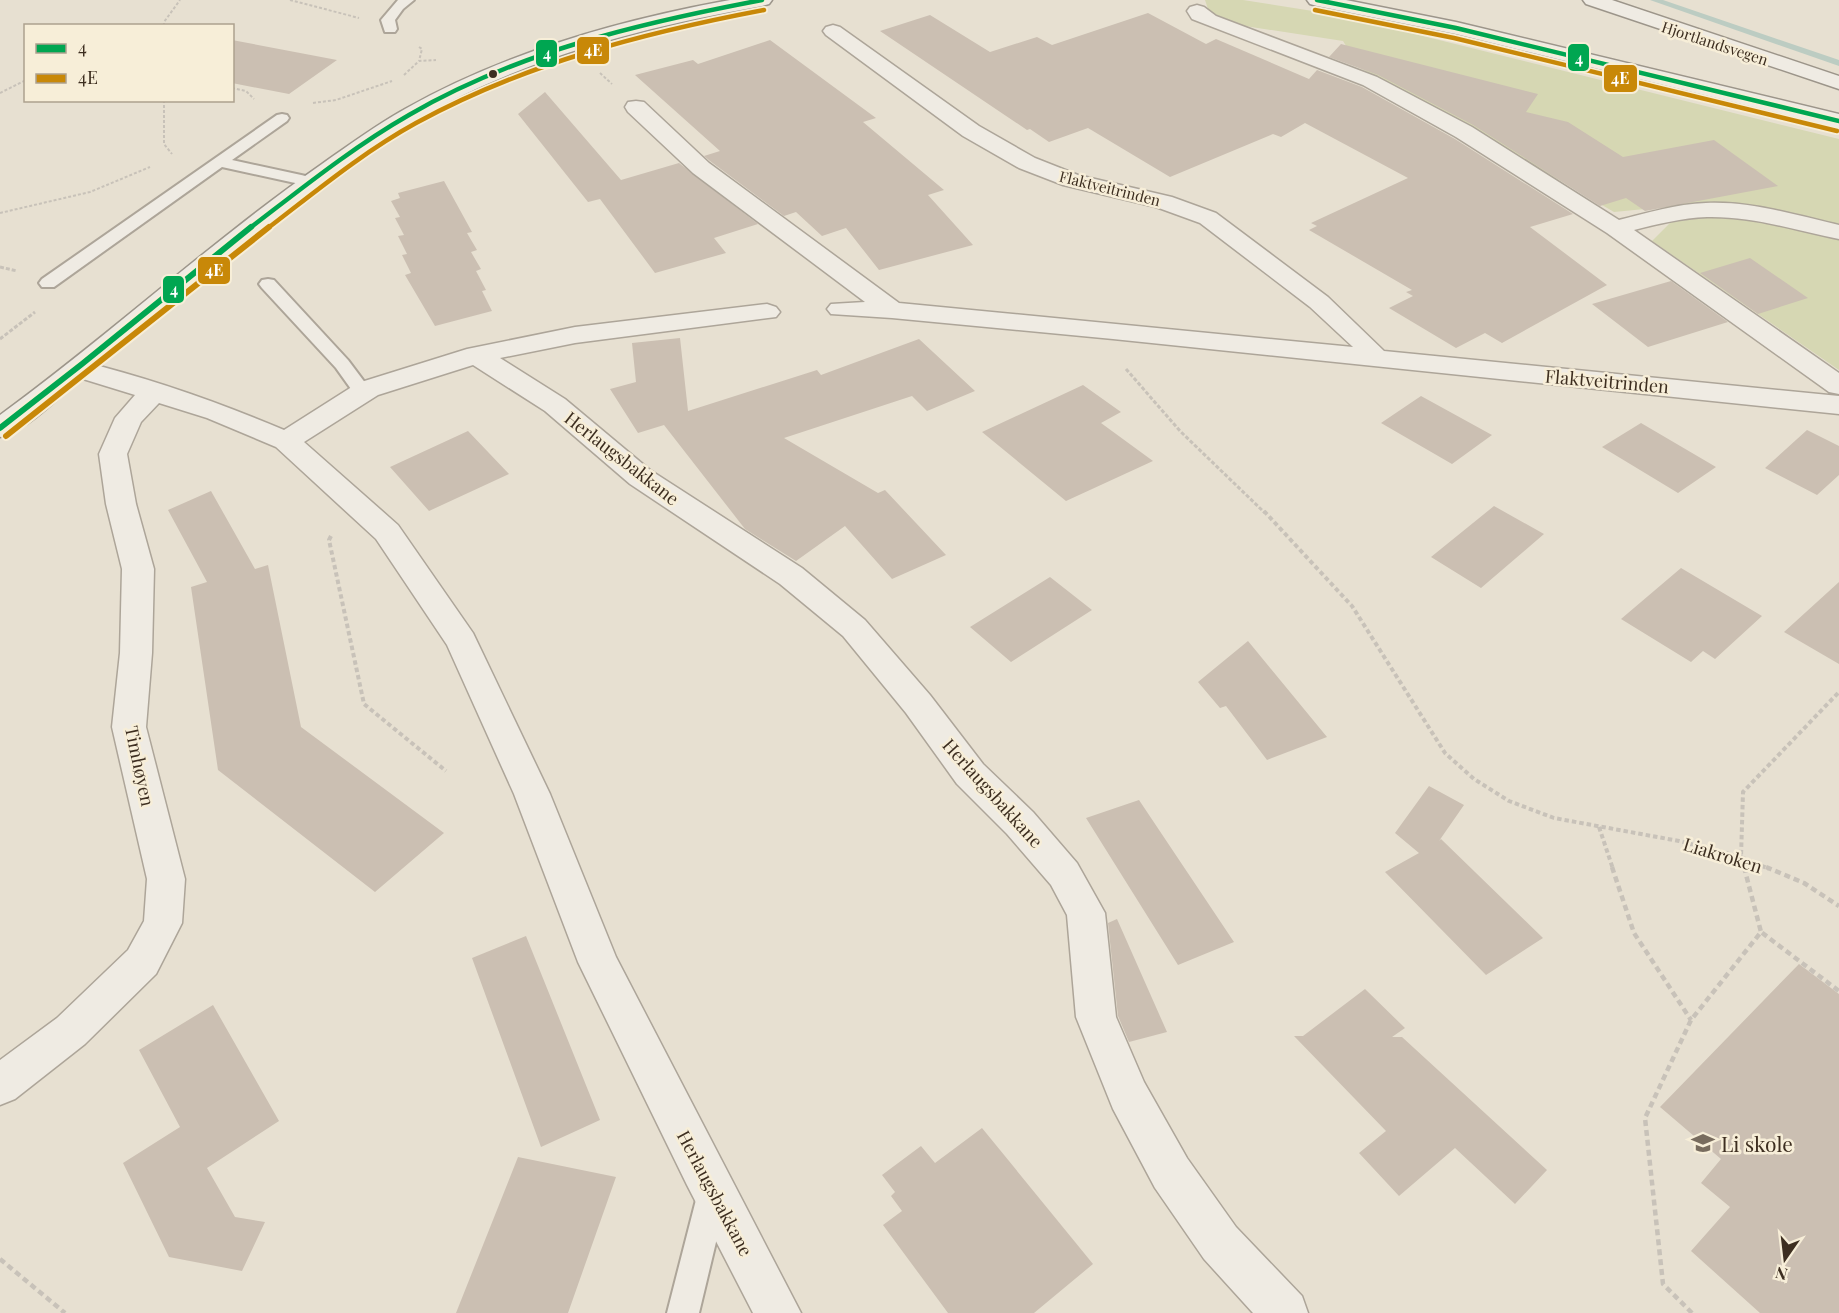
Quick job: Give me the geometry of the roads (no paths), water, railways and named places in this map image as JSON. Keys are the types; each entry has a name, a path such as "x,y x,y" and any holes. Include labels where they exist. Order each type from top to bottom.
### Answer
{"street":[{"path":"0,428 80,369 248,228 309,181 422,108 512,68 572,47 665,20 762,0"},
{"path":"1317,0 1456,27 1839,120"},
{"name":"Hjortlandsvegen","path":"1593,0 1839,83"},
{"path":"1197,11 1199,15 1209,20 1339,68 1412,103 1464,132 1615,228 1839,386"},
{"name":"Flaktveitrinden","path":"833,31 971,130 1027,163 1071,180 1164,202 1208,218 1319,302 1371,350 1374,359"},
{"path":"636,107 701,168 892,310"},
{"path":"1615,228 1682,212 1732,210 1757,213 1839,232"},
{"name":"Flaktveitrinden","path":"840,309 892,310 1113,331 1839,405"},
{"path":"286,441 363,392 476,355 575,335 767,312"},
{"name":"Herlaugsbakkane","path":"476,355 555,405 640,477 791,576 854,628 918,704 970,774 1020,823 1065,874 1086,913 1096,1017 1128,1095 1171,1173 1220,1242 1285,1313"},
{"name":"Herlaugsbakkane","path":"80,369 217,412 286,441 387,532 461,641 532,794 598,962 713,1191 778,1313"},
{"name":"Timhøyen","path":"0,1085 71,1031 142,962 163,922 166,879 129,727 136,653 138,569 121,504 113,454 129,418 154,392"}],"lane":[{"path":"390,29 387,20 391,13 407,0"},
{"path":"48,283 282,118"},
{"path":"219,162 309,181"},
{"path":"268,284 342,364 363,392"},
{"path":"682,1313 713,1191"}],"waterway":[{"path":"1654,0 1839,63"}],"place":[{"name":"Li skole","path":"1703,1143"}]}
